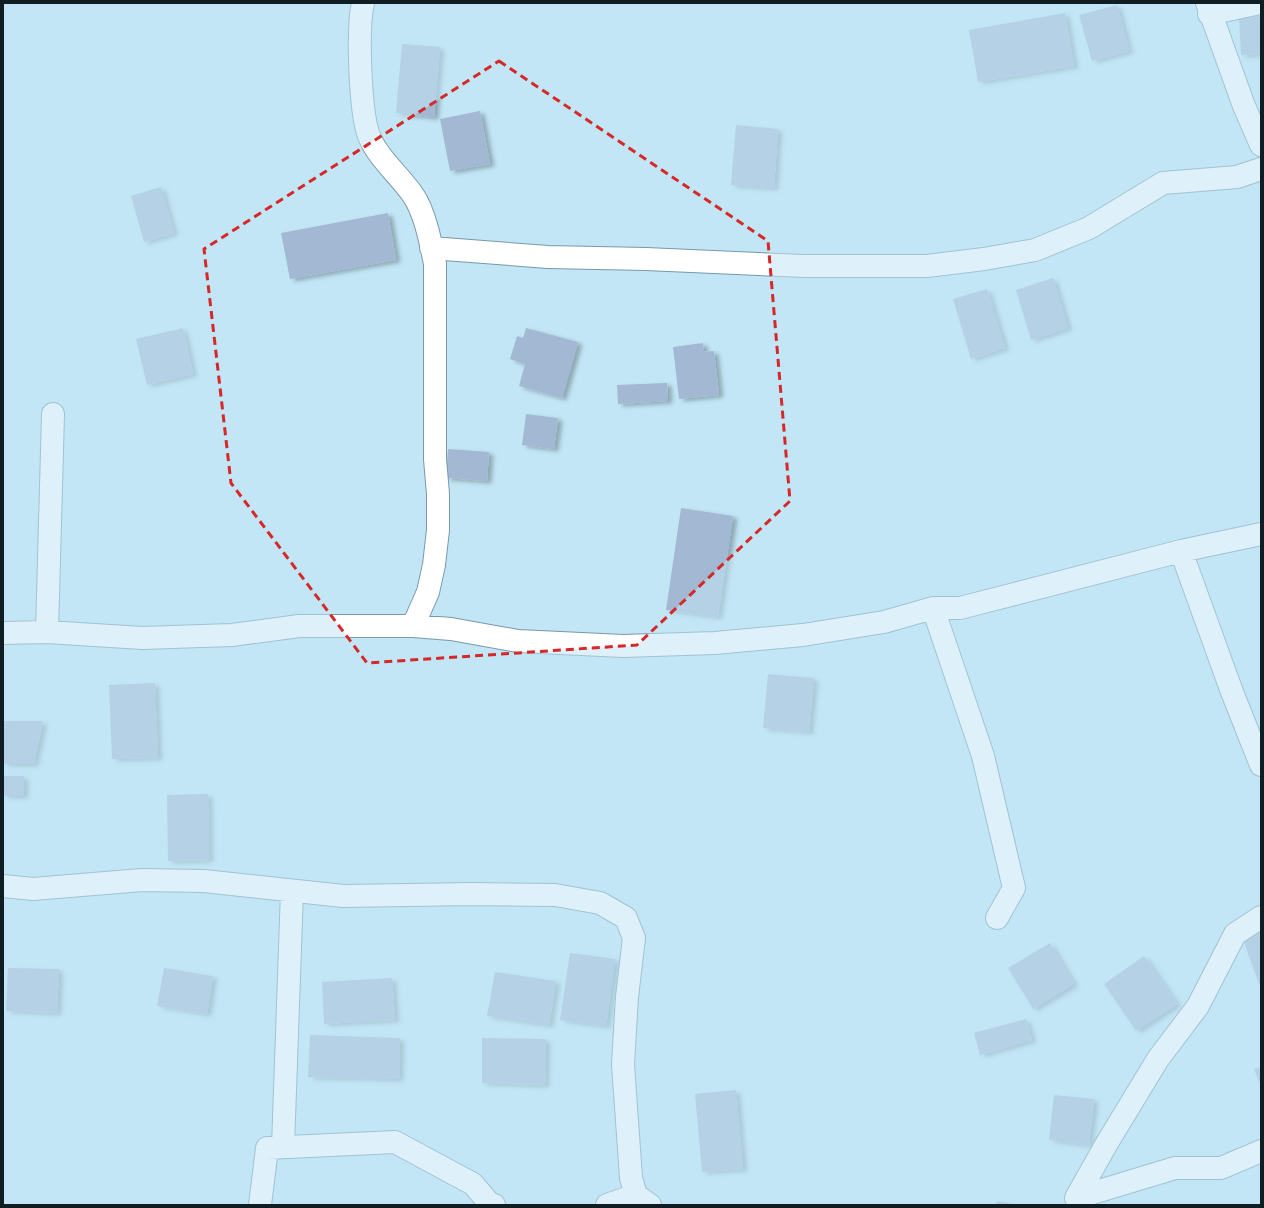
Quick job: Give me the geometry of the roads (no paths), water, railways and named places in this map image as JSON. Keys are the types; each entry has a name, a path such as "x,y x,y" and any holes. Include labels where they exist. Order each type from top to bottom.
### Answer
{"street":[{"path":"363,3 361,57 363,103 369,136 381,156 414,196 428,233 435,264 435,459 438,494 438,530 434,565 428,592 413,626"},
{"path":"1260,3 1208,8 1244,106 1261,145"},
{"path":"431,248 548,257 646,259 804,266 927,266 984,259 1035,250 1089,228 1163,183 1237,177 1261,169"},
{"path":"47,632 53,414"},
{"path":"3,633 47,632 142,638 232,635 299,626 413,626 451,629 518,641 623,646 715,642 803,635 884,622 933,608 960,608 1181,551 1261,534"},
{"path":"1181,551 1232,692 1261,765"},
{"path":"933,608 983,756 1014,888 997,918"},
{"path":"3,886 33,889 142,880 204,881 343,896 472,894 555,895 600,903 626,918 634,938 627,997 623,1064 631,1178 643,1200 607,1205"},
{"path":"283,1147 292,891"},
{"path":"1261,917 1235,934 1198,1006 1158,1059 1107,1143 1076,1198 1175,1168 1221,1168 1261,1151"},
{"path":"260,1205 267,1148 396,1142 473,1184 490,1204 494,1205"}]}
